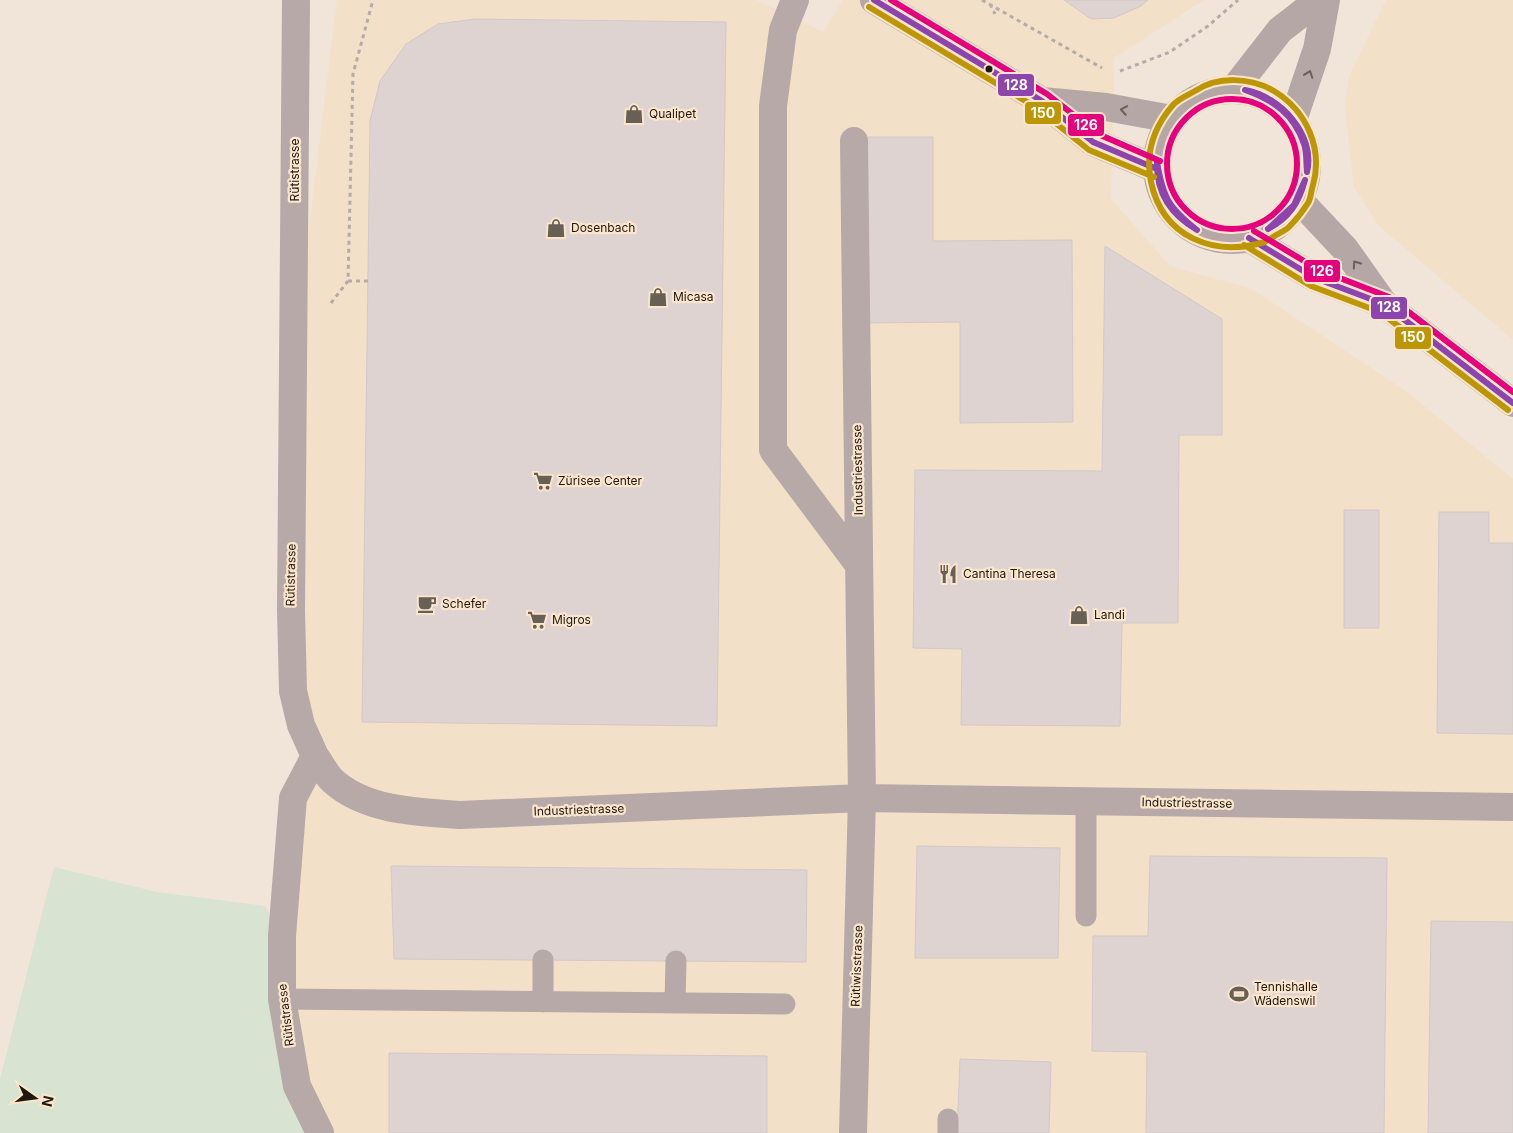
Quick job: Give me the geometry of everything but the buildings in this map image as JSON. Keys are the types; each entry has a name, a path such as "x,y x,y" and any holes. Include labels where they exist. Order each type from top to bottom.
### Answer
{"main road":[{"path":"874,0 1042,101 1093,142 1157,168"},
{"path":"1234,89 1280,30 1319,0"},
{"path":"1293,120 1317,49 1326,0"},
{"path":"1234,89 1268,98 1282,108 1293,120 1307,151 1306,176 1299,200 1290,214 1278,224 1249,238 1220,239 1193,229 1181,220 1164,197 1157,168 1158,151 1163,134 1172,119 1185,106 1199,97 1216,91 1234,89"},
{"path":"1042,101 1106,107 1172,119"},
{"path":"1299,200 1345,249 1384,304"},
{"path":"1249,238 1315,278 1384,304 1513,403"}],"street":[{"name":"Rütistrasse","path":"296,0 291,610 294,691 301,725 315,756 293,798 282,936 282,998 297,1086 320,1133"},
{"path":"795,0 783,30 773,106 773,450 859,565"},
{"name":"Industriestrasse","path":"854,141 862,798"},
{"name":"Industriestrasse","path":"315,756 333,781 362,799 408,811 460,814 862,798 1513,807"},
{"name":"Rütiwisstrasse","path":"853,1133 862,798"}],"lane":[{"path":"1086,802 1086,916"},
{"path":"543,1002 544,960"},
{"path":"675,1003 676,961"},
{"path":"282,998 785,1004"}],"path":[{"path":"325,310 348,281 348,200 353,74 373,0"},
{"path":"982,0 1100,68 1110,70"},
{"path":"1119,72 1170,52 1208,26 1238,0"},
{"path":"990,3 995,14"},
{"path":"348,281 368,281"}],"shaded area":[{"path":"337,0 756,0 823,32 843,0 1204,0 1114,58 1111,199 1170,266 1252,289 1406,391 1513,479 1513,1133 320,1133 297,1086 282,936 314,759 297,723 294,354"},
{"path":"1386,0 1513,0 1513,340 1378,225 1354,187 1345,106 1349,76"}],"green space":[{"path":"54,867 157,892 265,906 282,936 282,999 320,1133 0,1133 0,1079"}],"transit line":[{"name":"128","path":"874,0 1042,101 1093,142 1157,169"},
{"name":"126","path":"891,0 1047,94 1098,134 1160,161"},
{"name":"150","path":"869,7 1037,108 1089,150 1154,177"},
{"name":"150","path":"1265,242 1227,247 1193,239 1179,230 1167,217 1157,201 1149,171 1152,141 1160,123 1175,103 1204,86 1234,80 1265,86 1286,99 1310,132 1314,145 1316,171 1309,201 1289,227 1270,239"},
{"name":"128","path":"1245,90 1271,100 1292,119 1301,131 1306,144 1307,172"},
{"name":"128","path":"1245,90 1265,98 1288,116 1300,133 1305,147 1307,172"},
{"name":"126","path":"1232,99 1245,100 1257,104 1278,118 1292,139 1296,151 1297,164 1296,177 1292,189 1278,210 1257,224 1245,228 1232,229 1219,228 1207,224 1186,210 1172,189 1168,177 1167,164 1168,151 1172,139 1186,118 1207,104 1219,100 1232,99"},
{"name":"128","path":"1157,162 1162,185 1169,201 1180,215 1197,230"},
{"name":"128","path":"1157,162 1157,173 1162,194 1180,218 1197,230"},
{"name":"128","path":"1268,229 1294,205 1305,180"},
{"name":"128","path":"1268,229 1282,220 1292,209 1300,196 1305,180"},
{"name":"126","path":"1254,231 1319,270 1389,297 1513,392"},
{"name":"128","path":"1249,238 1315,278 1384,304 1513,403"},
{"name":"150","path":"1244,245 1311,286 1380,312 1508,410"}],"place":[{"name":"Qualipet","path":"634,114"},
{"name":"Dosenbach","path":"556,228"},
{"name":"Micasa","path":"658,297"},
{"name":"Zürisee Center","path":"543,481"},
{"name":"Cantina Theresa","path":"948,574"},
{"name":"Schefer","path":"427,604"},
{"name":"Landi","path":"1079,615"},
{"name":"Migros","path":"537,620"},
{"name":"Tennishalle Wädenswil","path":"1239,994"}]}
